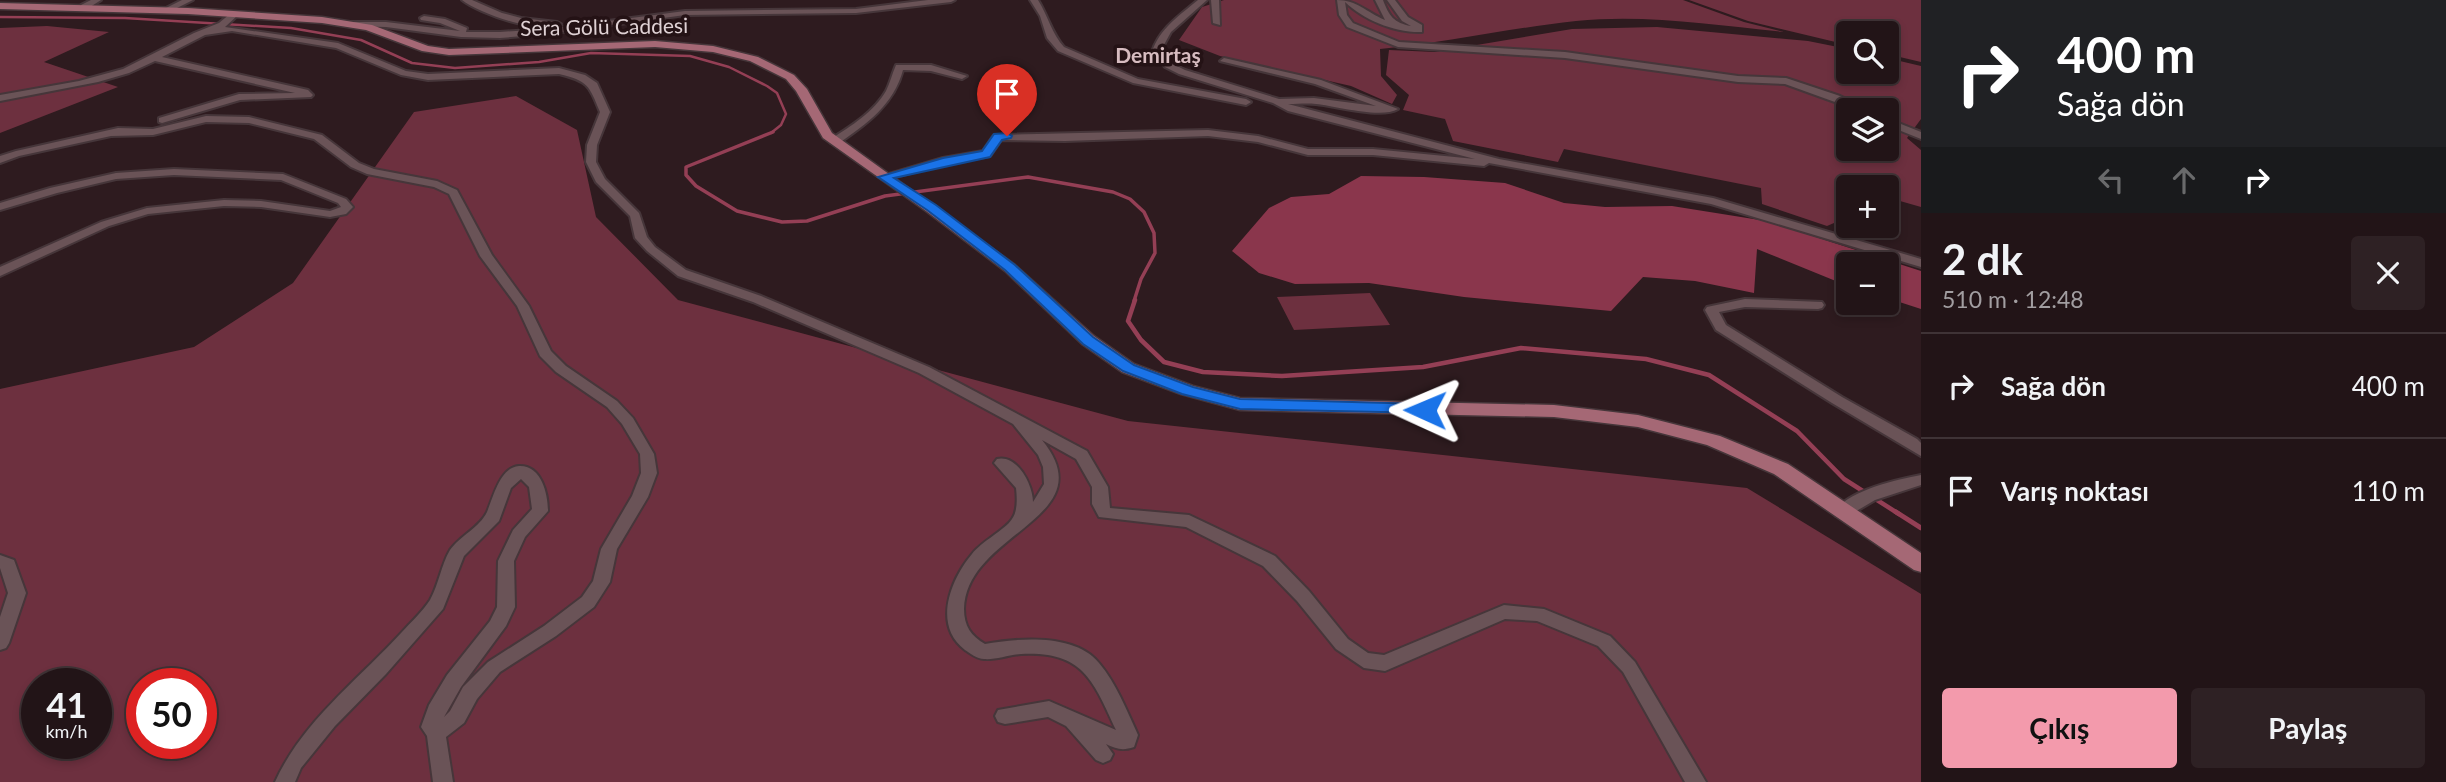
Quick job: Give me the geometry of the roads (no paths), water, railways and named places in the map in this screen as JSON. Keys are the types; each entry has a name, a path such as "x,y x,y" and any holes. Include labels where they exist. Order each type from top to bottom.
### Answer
{"main road":[{"name":"Sera Gölü Caddesi","path":"0,6 166,10 347,24 368,27 426,49 449,52 655,44 737,54 771,66 790,77 801,89 827,135 1010,268 1088,340 1128,368 1187,390 1240,404 1554,411 1638,421 1713,440 1781,469 1848,507 1921,564"}],"street":[{"path":"84,7 97,0"},
{"path":"166,10 189,0"},
{"path":"467,0 487,11 527,22 554,24 621,21"},
{"path":"347,24 373,22 447,34 496,36 728,12 876,10 951,0"},
{"path":"1034,0 1045,16 1051,38 1057,46 1112,72 1155,86 1291,109 1499,162 1713,201 1921,263"},
{"path":"1203,0 1178,22 1157,46 1156,52 1168,65 1182,72 1276,101 1291,109"},
{"path":"1215,0 1217,23"},
{"path":"1341,0 1343,15 1350,25 1398,44 1706,66"},
{"path":"1348,0 1362,13 1394,25 1419,30 1419,27 1405,19 1391,0"},
{"path":"1379,0 1384,13 1394,25"},
{"path":"0,98 95,80 157,59 192,37 215,29 233,17"},
{"path":"424,19 442,21 462,30 496,36"},
{"path":"215,29 232,29 338,47 404,73 428,77 559,71 582,77 594,85 605,112 592,145 591,162 600,180 635,215 641,238 682,274 757,299 924,370 1082,455 1100,487 1100,504 1105,513 1189,521 1269,561 1303,596 1342,644 1364,660 1385,663 1504,612 1538,614 1604,641 1629,667 1696,782"},
{"path":"1565,55 1738,79 1786,81 1837,98"},
{"path":"0,160 112,133 239,97 308,96 305,92 265,82 157,59"},
{"path":"1224,61 1318,82 1393,109 1368,109 1314,101 1276,101"},
{"path":"835,141 874,115 897,82 899,67 931,68 962,76"},
{"path":"112,133 153,132 205,119 249,120 318,137 355,165 371,172 437,184 453,192 486,256 523,306 545,353 561,369 612,404 628,421 647,454 649,473 640,497 609,549 601,583 588,602 550,631 494,667 470,693 457,717 445,729 436,733"},
{"path":"1899,127 1921,136"},
{"path":"884,177 986,154 998,137 1208,133 1258,139 1308,152 1373,152 1458,162 1499,162"},
{"path":"1258,139 1292,159"},
{"path":"0,206 103,179 137,173 174,172 283,177 342,201 347,207 342,212 330,214 261,204 198,205 147,211 105,224 0,272"},
{"path":"1818,305 1745,303 1711,310 1721,327 1837,400 1912,443 1921,452"},
{"path":"1004,716 1049,709 1127,741 1128,735 1090,664 1059,649 1007,647 983,652 966,640 957,624 955,602 965,577 985,550 1036,509 1052,485 1049,459 1014,419"},
{"path":"1002,463 1016,473 1024,487 1027,502 1020,520"},
{"path":"285,782 294,762 328,720 380,669 437,604 457,553 494,517 504,485 520,471 531,476 540,494 540,511 519,534 506,561 506,607 497,626 454,681 436,711 431,727 436,733 443,782"},
{"path":"1848,507 1897,485 1921,480"},
{"path":"0,561 8,565 17,593 0,642"},
{"path":"1069,718 1102,754"}],"waterway":[{"path":"0,17 125,18 291,28 361,40 412,63 455,68 539,62 591,53 690,56 729,67 777,93 786,114 781,125 771,133"},
{"path":"771,133 686,167 686,175 696,186 737,211 782,222 807,221 885,196 1028,177 1113,192 1130,199 1144,212 1154,233 1155,253 1141,279 1134,301"},
{"path":"1135,300 1128,321 1141,340 1164,362 1203,372 1282,376 1423,367 1521,348 1646,359 1709,375 1797,431 1844,479 1899,514"},
{"path":"1896,512 1921,528"}],"district":[{"name":"Demirtaş","path":"1158,54"}]}
